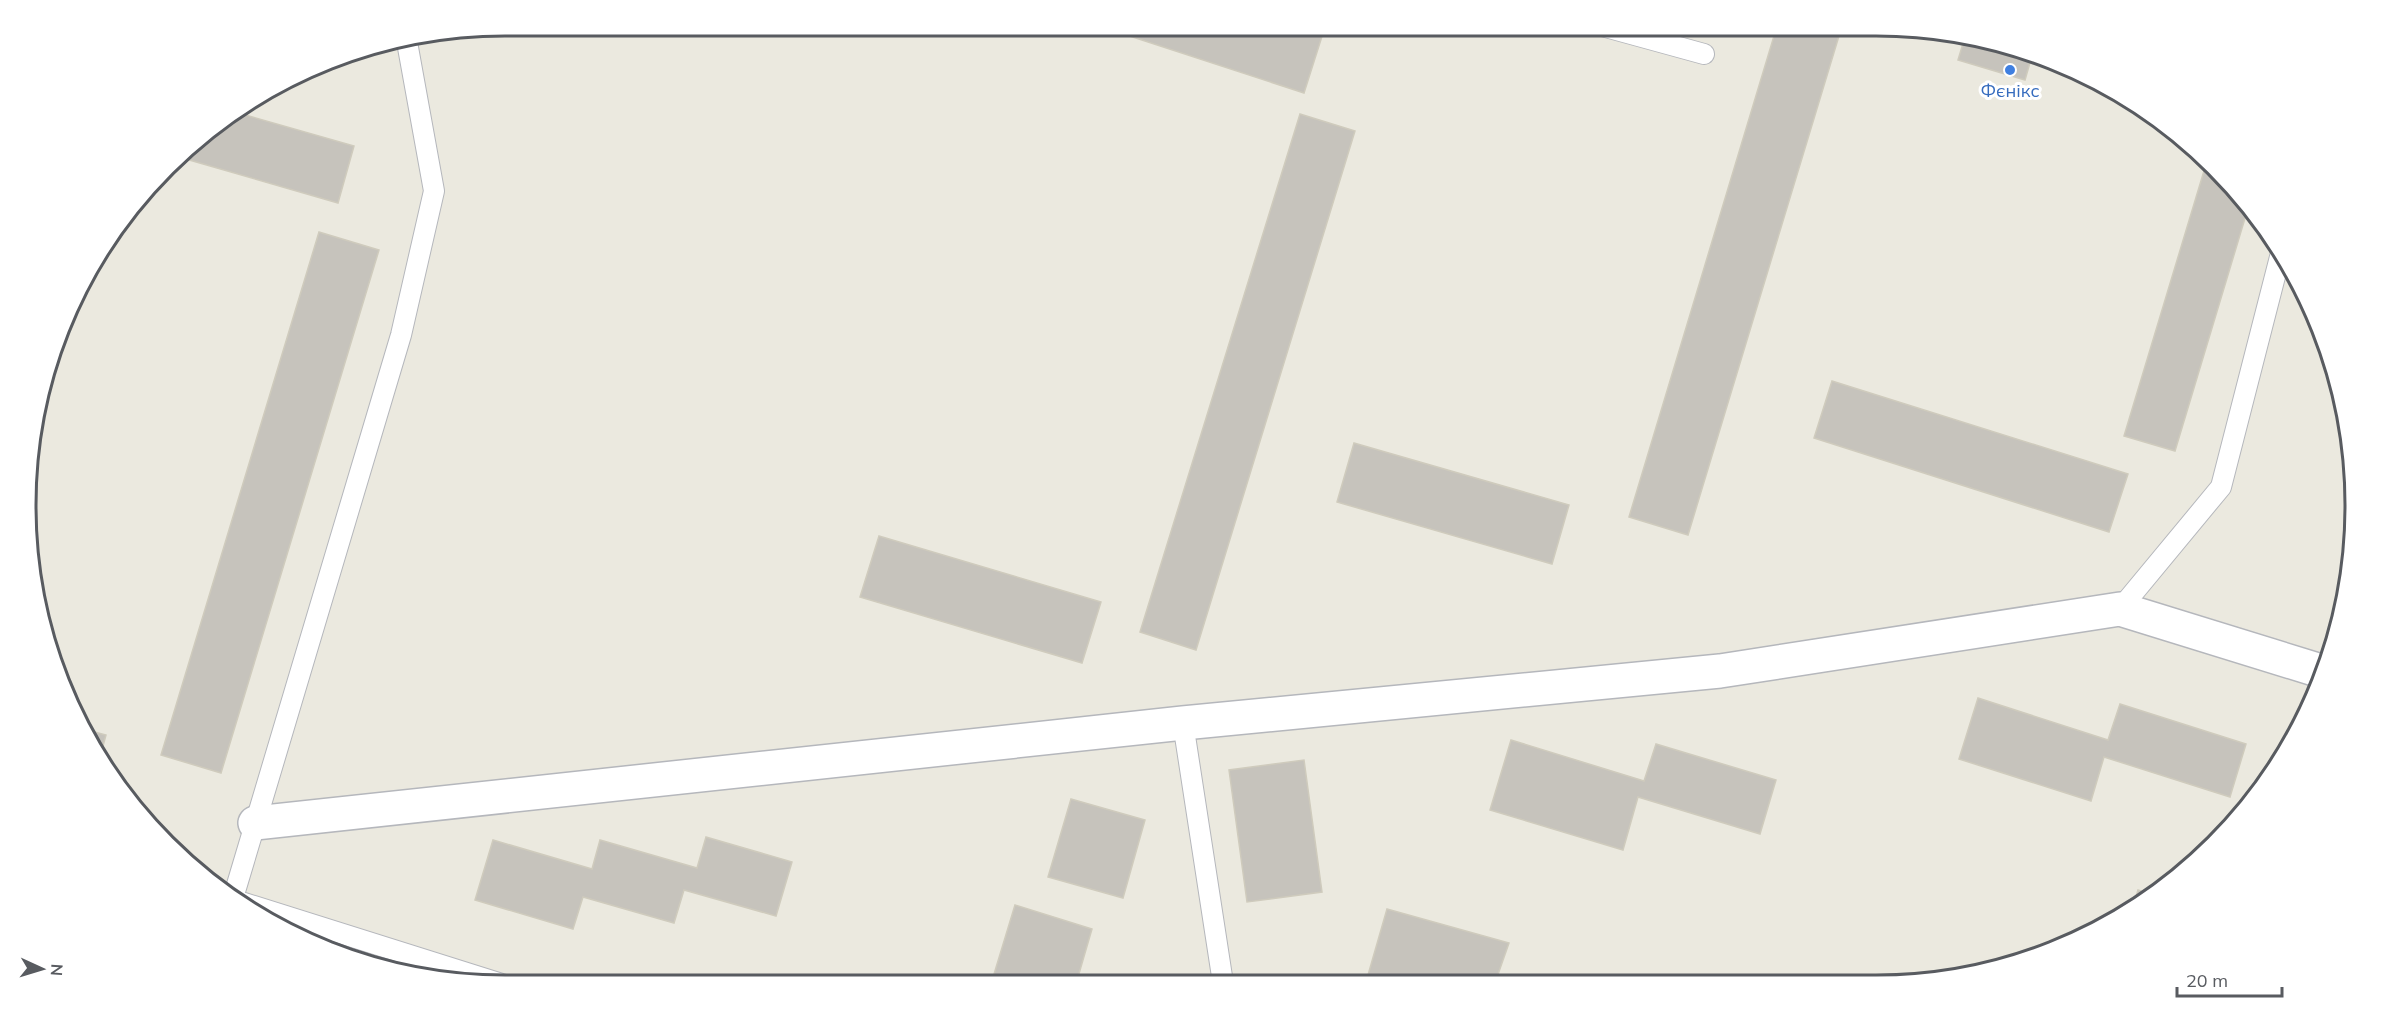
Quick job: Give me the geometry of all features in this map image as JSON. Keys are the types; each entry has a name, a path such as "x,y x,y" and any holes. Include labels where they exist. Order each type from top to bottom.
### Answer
{"street":[{"path":"255,823 1183,723 1720,671 2120,609 2315,669"}],"lane":[{"path":"1638,36 1704,54"},
{"path":"236,889 401,335 434,191 408,46"},
{"path":"2120,609 2221,487 2278,265"},
{"path":"1183,723 1221,975"},
{"path":"269,911 464,973"}],"building":[{"path":"1130,36 1322,36 1304,93"},
{"path":"1774,36 1839,36 1688,535 1629,517"},
{"name":"Фєнікс","path":"1963,44 2030,63 2025,80 1958,60"},
{"path":"1300,114 1355,131 1196,650 1140,632"},
{"path":"245,115 354,146 338,203 189,160"},
{"path":"2204,171 2245,217 2175,451 2124,436"},
{"path":"319,232 379,250 221,773 161,755"},
{"path":"1832,381 2128,474 2109,532 1814,438"},
{"path":"1354,443 1569,505 1552,564 1337,502"},
{"path":"879,536 1101,602 1082,663 860,597"},
{"path":"1978,698 2108,740 2120,704 2246,744 2230,797 2104,757 2091,801 1959,759"},
{"path":"95,732 106,735 103,746"},
{"path":"1511,740 1644,781 1656,744 1776,780 1760,834 1638,797 1623,850 1490,810"},
{"path":"1304,760 1322,892 1247,902 1229,770"},
{"path":"1071,799 1145,820 1123,898 1048,877"},
{"path":"706,837 792,862 776,916 684,890 674,923 583,897 573,929 475,900 493,840 592,869 600,840 697,868"},
{"path":"1015,905 1092,929 1079,975 994,975"},
{"path":"1387,909 1509,943 1498,975 1368,975"}],"place":[{"name":"Фєнікс","path":"2010,70"}]}
